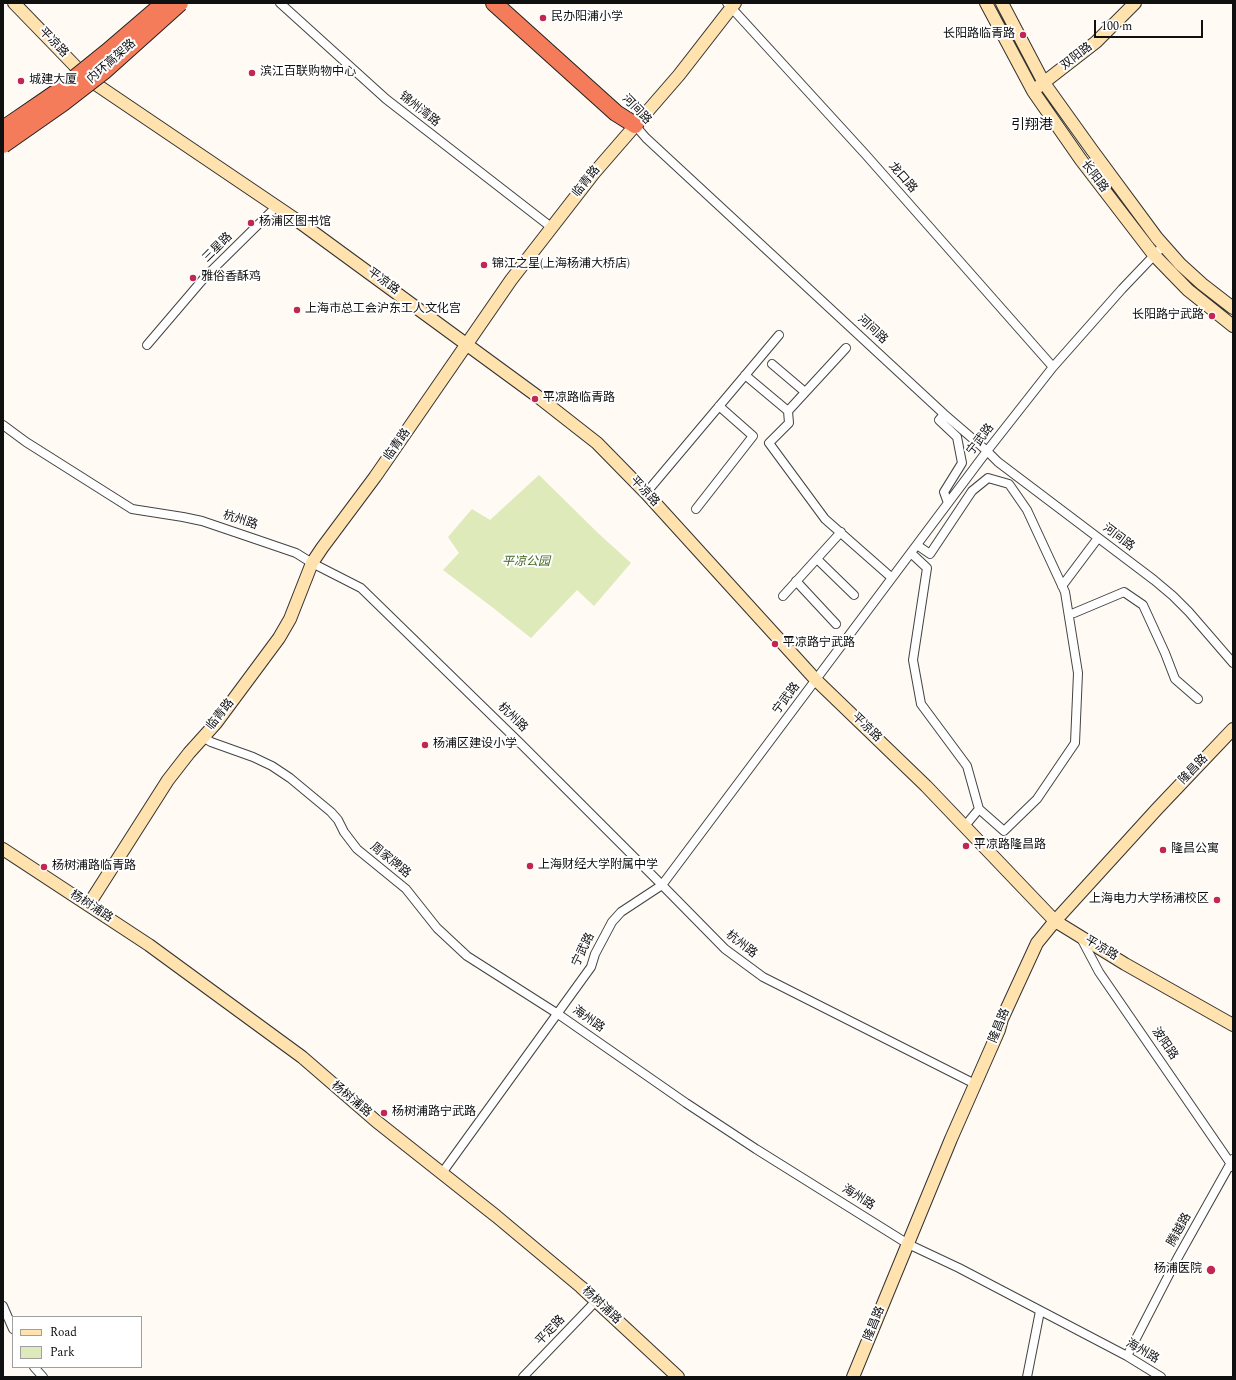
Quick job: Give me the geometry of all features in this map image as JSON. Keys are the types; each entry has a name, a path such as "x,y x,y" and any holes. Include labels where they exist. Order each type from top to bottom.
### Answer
{"highway":[{"name":"内环高架路","path":"3,129 60,90 164,3"},
{"name":"内环高架路","path":"3,145 102,72 180,3"},
{"path":"494,3 616,113 635,125"}],"main road":[{"name":"平凉路","path":"14,3 78,69 97,85 124,105 196,151 277,206 537,396 597,443 646,493 816,680 921,781 1055,921 1125,964 1233,1025"},
{"name":"长阳路","path":"986,3 1033,91 1081,160 1154,255 1188,290 1233,326"},
{"name":"长阳路","path":"1002,3 1044,83 1164,246 1180,264 1202,284 1233,308"},
{"name":"双阳路","path":"1033,91 1096,42 1135,3"},
{"name":"临青路","path":"89,904 168,780 233,701 279,638 297,605 312,563 333,532 375,477 511,280 594,173 679,75 731,4"},
{"name":"隆昌路","path":"853,1377 999,1030 1002,1019 1037,942 1157,809 1233,729"},
{"name":"杨树浦路","path":"3,849 38,873 89,904 149,945 302,1057 376,1121 442,1173 596,1301 678,1377"}],"street":[{"name":"锦州湾路","path":"280,3 386,99 551,227"},
{"name":"河间路","path":"504,3 590,81 635,125 646,138 944,414 998,462 1173,596 1189,612 1233,663"},
{"name":"龙口路","path":"731,4 1053,368"},
{"name":"三星路","path":"147,345 205,277 277,206"},
{"name":"宁武路","path":"442,1173 591,967 595,954 612,922 621,912 662,884 987,451 1053,368 1154,255 1164,246"},
{"path":"646,493 779,335"},
{"path":"788,411 846,348"},
{"path":"772,364 805,392"},
{"path":"746,375 788,411 789,423 769,443 825,519 892,578"},
{"path":"696,509 753,436 719,406"},
{"path":"944,414 939,420 957,437 962,462 944,492 948,503"},
{"name":"杭州路","path":"3,424 32,446 132,510 182,516 202,521 296,553 312,563 361,588 520,742 725,949 763,977 975,1084"},
{"path":"911,553 927,568 913,660 922,704 967,766 979,809 1004,830 1037,799 1075,743 1078,673 1065,592 1027,510 1009,484 988,478 972,491 930,554 917,545"},
{"path":"783,596 840,532"},
{"path":"1062,586 1098,538"},
{"path":"817,559 854,595"},
{"path":"796,581 836,624"},
{"path":"1074,613 1124,592 1143,605 1175,679 1198,700"},
{"name":"周家牌路","path":"203,737 211,742 253,757 272,766 290,778 332,812 344,832 357,849 406,889 437,928 467,956 558,1014"},
{"path":"964,827 979,809"},
{"name":"波阳路","path":"1078,935 1086,946 1099,972 1232,1163"},
{"name":"海州路","path":"558,1014 717,1124 908,1244 959,1268 1127,1356 1161,1377"},
{"name":"腾越路","path":"1127,1356 1177,1259 1232,1163"},
{"name":"平定路","path":"522,1377 596,1301"},
{"path":"3,1306 12,1327"},
{"path":"1027,1377 1040,1311"},
{"path":"35,1368 43,1377"}],"green space":[{"name":"平凉公园","path":"539,475 631,563 594,606 577,590 531,638 443,570 459,553 448,537 472,509 490,520"}],"place":[{"name":"民办阳浦小学","path":"543,18"},
{"name":"长阳路临青路","path":"1023,35"},
{"name":"滨江百联购物中心","path":"252,73"},
{"name":"城建大厦","path":"21,81"},
{"name":"杨浦区图书馆","path":"251,223"},
{"name":"锦江之星(上海杨浦大桥店)","path":"484,265"},
{"name":"雅俗香酥鸡","path":"193,278"},
{"name":"上海市总工会沪东工人文化宫","path":"297,310"},
{"name":"长阳路宁武路","path":"1212,316"},
{"name":"平凉路临青路","path":"535,399"},
{"name":"平凉路宁武路","path":"775,644"},
{"name":"杨浦区建设小学","path":"425,745"},
{"name":"平凉路隆昌路","path":"966,846"},
{"name":"隆昌公寓","path":"1163,850"},
{"name":"上海财经大学附属中学","path":"530,866"},
{"name":"杨树浦路临青路","path":"44,867"},
{"name":"上海电力大学杨浦校区","path":"1217,900"},
{"name":"杨树浦路宁武路","path":"384,1113"},
{"name":"杨浦医院","path":"1211,1270"}],"district":[{"name":"引翔港","path":"1032,126"}]}
